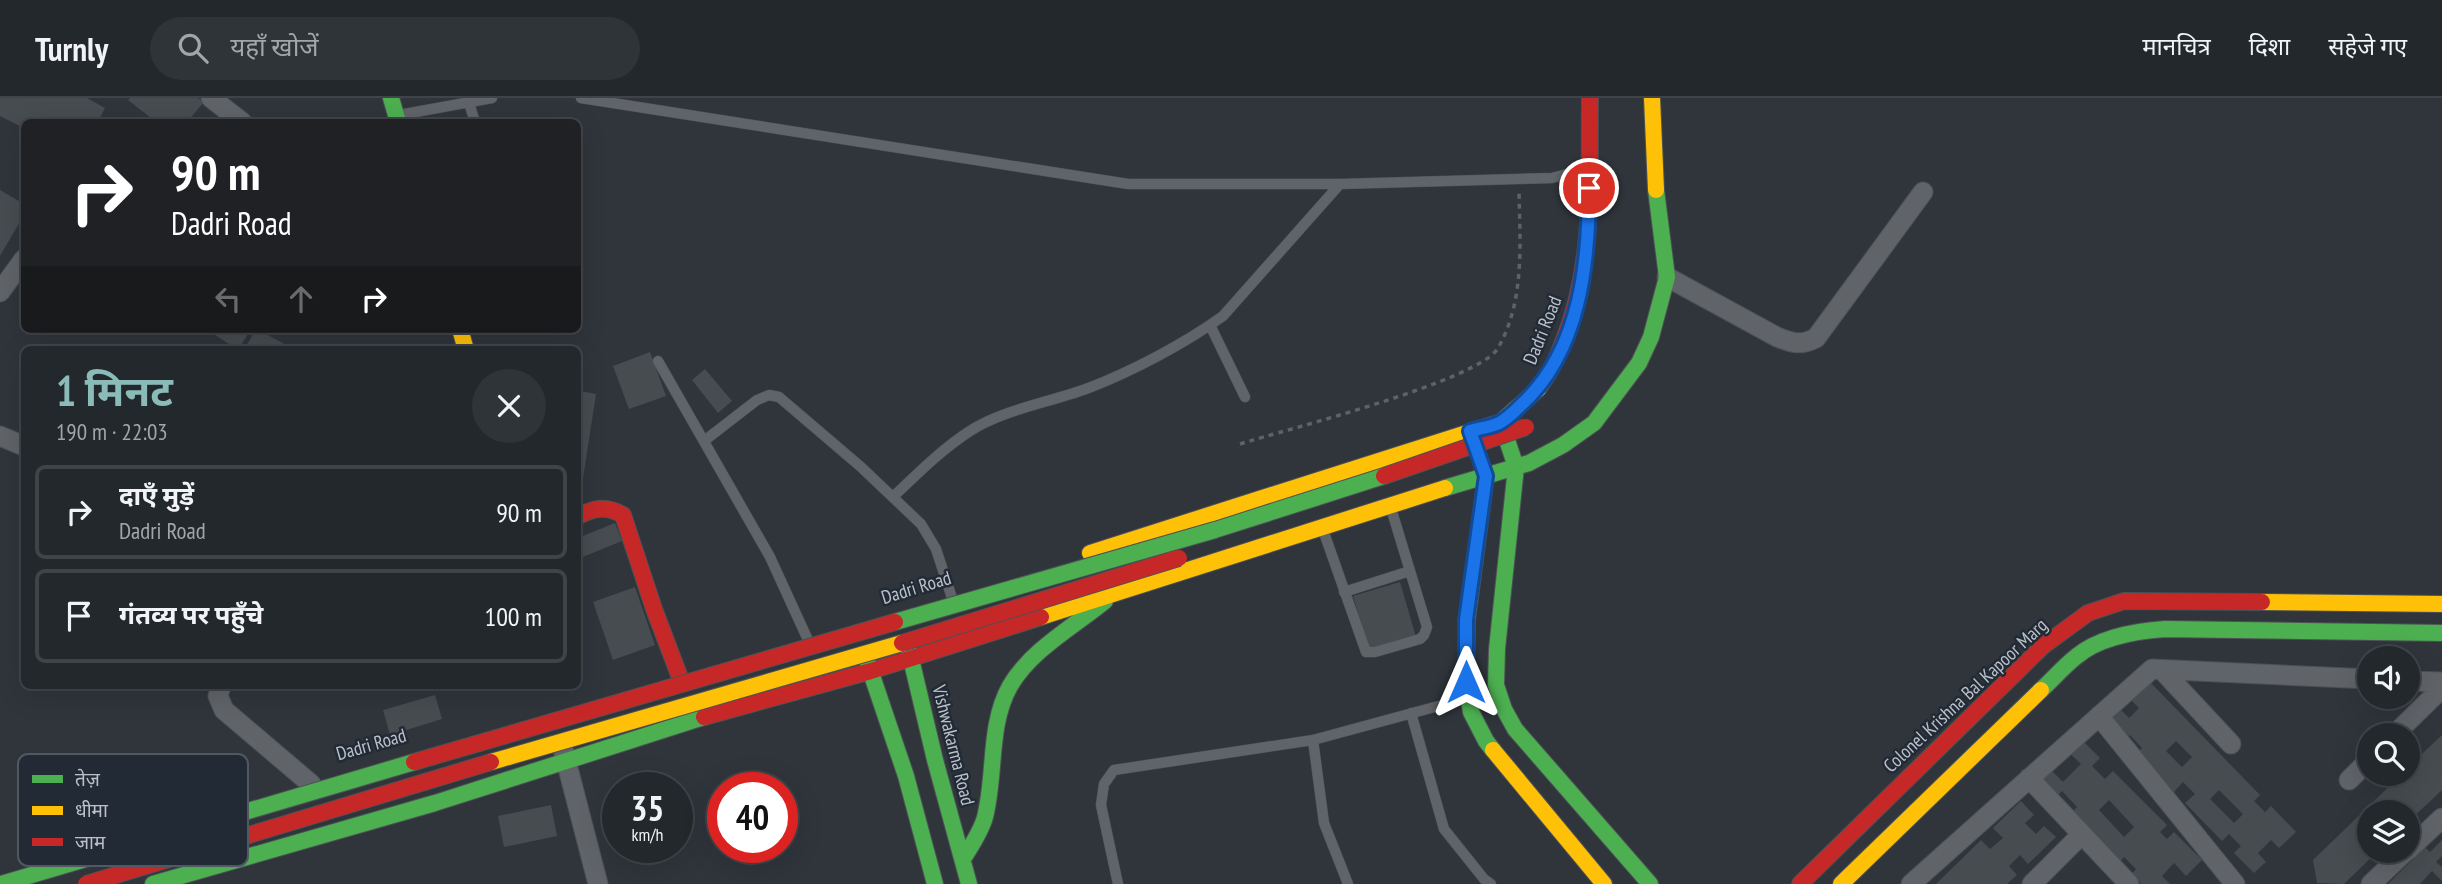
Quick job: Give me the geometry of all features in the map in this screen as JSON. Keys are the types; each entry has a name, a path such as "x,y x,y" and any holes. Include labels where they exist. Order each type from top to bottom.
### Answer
{"street":[{"path":"212,98 238,119"},
{"path":"391,98 397,119"},
{"name":"Dadri Road","path":"248,802 679,675 900,615 1501,422 1538,389 1553,367 1575,312 1589,229 1590,98"},
{"path":"248,857 435,803 699,718 871,671 1390,504 1529,463 1563,446 1594,423 1639,363 1651,337 1667,277 1654,173 1652,98"},
{"path":"1667,277 1777,337 1794,344 1805,344 1816,338 1923,192"},
{"path":"0,292 21,263"},
{"path":"248,835 501,758 835,664 1426,480 1536,425 1555,390 1563,345"},
{"path":"1501,422 1516,467 1497,649 1496,685 1504,709 1515,729 1650,884"},
{"path":"248,812 796,650 1215,530 1536,425 1594,423"},
{"path":"1470,431 1486,476 1466,620 1466,682 1471,712 1486,741 1604,884"},
{"path":"0,436 21,445"},
{"path":"581,515 596,508 611,507 623,515 679,675"},
{"path":"963,859 984,821 999,723 1010,685 1039,654 1114,592"},
{"name":"Colonel Krishna Bal Kapoor Marg","path":"1800,884 2043,646 2088,613 2124,601 2442,604"},
{"name":"Vishwakarma Road","path":"900,615 969,884"},
{"path":"854,627 906,776 935,884"},
{"path":"1841,884 2080,654 2110,639 2134,631 2165,629 2442,633"},
{"path":"1911,884 2152,669 2357,678"},
{"path":"2163,671 2231,744"},
{"path":"2420,681 2442,682"},
{"path":"2406,723 2442,688"},
{"path":"220,689 218,695 224,710 311,784"},
{"path":"550,713 567,759 598,884"},
{"path":"2099,716 2230,882"},
{"path":"2349,780 2357,772"},
{"path":"2029,778 2129,884"},
{"path":"2420,839 2442,818"},
{"path":"2032,884 2082,834"},
{"path":"2371,884 2394,863"},
{"name":"Dadri Road","path":"0,871 18,866"},
{"path":"1,884 63,866"},
{"path":"86,884 145,866"},
{"path":"153,884 216,866"}],"lane":[{"path":"397,119 492,98"},
{"path":"581,98 1128,184 1340,184 1552,178 1589,168"},
{"path":"469,103 474,119"},
{"path":"893,497 971,430 1016,411 1087,388 1180,344 1223,316 1340,184"},
{"path":"1210,325 1245,397"},
{"path":"658,361 770,557 808,640"},
{"path":"704,440 757,400 769,395 779,397 920,524 936,549 953,598"},
{"path":"1322,526 1366,652 1375,652 1420,639 1427,626 1390,504"},
{"path":"1344,592 1410,571"},
{"path":"1118,884 1101,805 1104,783 1114,770 1313,740 1469,697"},
{"path":"1411,713 1444,828 1484,879 1491,884"},
{"path":"1313,740 1324,823 1348,884"}],"path":[{"path":"1240,444 1368,407 1464,373 1497,351 1510,320 1520,266 1519,179"}],"building":[{"path":"0,98 87,98 105,108 100,119 21,119 21,126 0,116"},
{"path":"198,98 204,102 190,119 152,119 128,100"},
{"path":"0,190 21,202 21,220 0,256"},
{"path":"212,333 249,333 240,346 232,346"},
{"path":"254,333 264,333 288,346 246,346"},
{"path":"650,352 666,396 629,409 613,366"},
{"path":"705,369 732,401 718,413 692,380"},
{"path":"581,391 596,394 581,491"},
{"path":"615,523 622,541 581,558 581,537"},
{"path":"1400,582 1416,637 1370,651 1353,596"},
{"path":"635,587 655,645 613,660 593,602"},
{"path":"2150,682 2260,795 2254,801 2265,812 2271,806 2296,832 2279,848 2271,840 2258,853 2266,862 2254,873 2234,853 2241,846 2229,834 2222,841 2185,803 2195,794 2183,782 2174,792 2136,754 2142,748 2130,735 2124,741 2107,724 2121,710 2129,718 2139,708 2131,700","holes":["2176,741 2192,757 2182,767 2166,751","2219,790 2243,814 2234,823 2210,799"]},
{"path":"435,695 442,719 390,735 383,710"},
{"path":"2442,735 2442,790 2420,811 2420,800 2375,800 2390,786 2420,786 2420,756"},
{"path":"2078,736 2100,758 2092,766 2105,779 2113,771 2167,825 2160,832 2167,839 2174,832 2202,860 2186,876 2174,863 2162,876 2170,884 2141,884 2132,874 2136,869 2124,857 2120,862 2071,813 2077,807 2062,791 2055,798 2036,778 2047,766 2063,782 2081,764 2065,749","holes":["2109,800 2134,827 2124,837 2099,810"]},
{"path":"2021,801 2034,815 2025,823 2036,834 2044,826 2056,837 2028,864 2020,855 2009,866 2017,875 2007,884 1936,884 1981,840 1990,849 2003,838 1993,828"},
{"path":"551,805 557,836 504,847 498,816"},
{"path":"2357,817 2357,863 2366,863 2344,884 2317,883 2313,860"},
{"path":"2442,840 2442,856 2436,862 2442,867 2442,881 2432,871 2420,884 2388,884 2409,863 2420,863 2420,852 2425,847 2430,852"}],"traffic: fast":[{"path":"391,98 397,119"},
{"path":"1445,488 1529,463 1563,445 1594,423 1639,363 1651,337 1667,277 1656,190"},
{"path":"1501,422 1516,467 1497,649 1496,685 1504,709 1515,729 1650,884"},
{"path":"1481,462 1486,476 1467,620 1466,682 1471,712 1493,750"},
{"path":"895,622 1215,530 1384,476"},
{"path":"963,859 985,817 998,717 1010,686 1041,650 1105,601"},
{"path":"2041,690 2086,649 2119,636 2142,631 2165,629 2442,633"},
{"path":"907,642 935,760 969,884"},
{"path":"865,655 906,776 935,884"},
{"path":"248,857 435,803 704,717"},
{"path":"248,811 414,762"},
{"path":"1,884 62,866"},
{"path":"153,884 216,866"}],"traffic: slow":[{"path":"1652,98 1656,190"},
{"path":"461,333 465,346"},
{"path":"1090,553 1501,422 1538,389 1548,374"},
{"path":"1041,617 1445,488"},
{"path":"2262,602 2442,604"},
{"path":"491,762 902,643"},
{"path":"1841,884 2041,690"},
{"path":"1493,750 1604,884"}],"traffic: jam":[{"path":"1548,374 1559,353 1574,311 1586,251 1590,190 1590,98"},
{"path":"1384,476 1526,427"},
{"path":"581,515 600,509 623,515 679,675"},
{"path":"902,643 1179,558"},
{"path":"1800,884 2043,646 2088,613 2124,601 2262,602"},
{"path":"704,717 871,671 1041,617"},
{"path":"414,762 895,622"},
{"path":"248,835 491,762"},
{"path":"86,884 146,866"}],"route":[{"path":"1466,682 1466,620 1486,476 1470,431 1501,422 1538,389 1553,367 1575,312 1584,270 1589,229 1589,188"}]}
